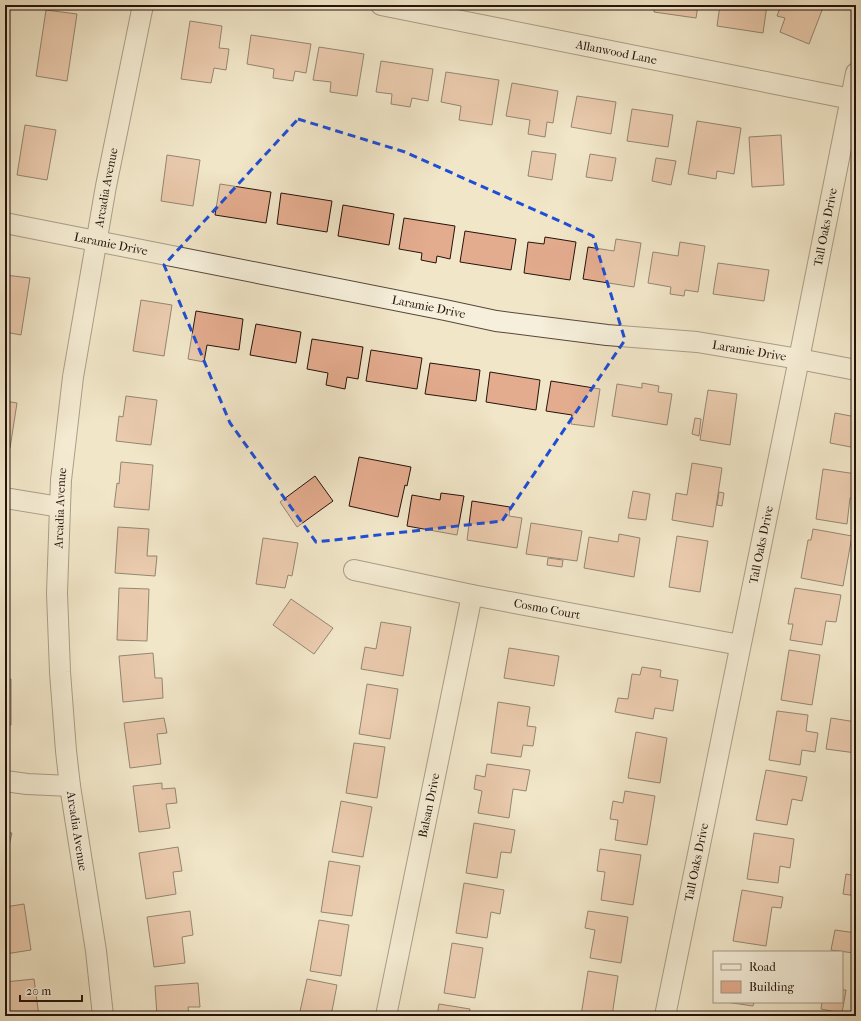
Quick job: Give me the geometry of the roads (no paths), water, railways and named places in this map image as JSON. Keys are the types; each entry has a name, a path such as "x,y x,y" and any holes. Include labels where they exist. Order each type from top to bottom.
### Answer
{"street":[{"name":"Arcadia Avenue","path":"103,1016 96,951 70,786 60,672 57,593 61,480 72,377 106,186 143,5"},
{"name":"Allanwood Lane","path":"381,5 851,99"},
{"name":"Tall Oaks Drive","path":"665,1016 856,73"},
{"name":"Laramie Drive","path":"5,223 496,321 607,335 697,342 856,370"},
{"path":"5,498 60,507"},
{"name":"Cosmo Court","path":"354,570 472,595 740,645"},
{"name":"Balsan Drive","path":"386,1016 445,721 472,595"},
{"path":"5,781 27,784 70,786"}]}
